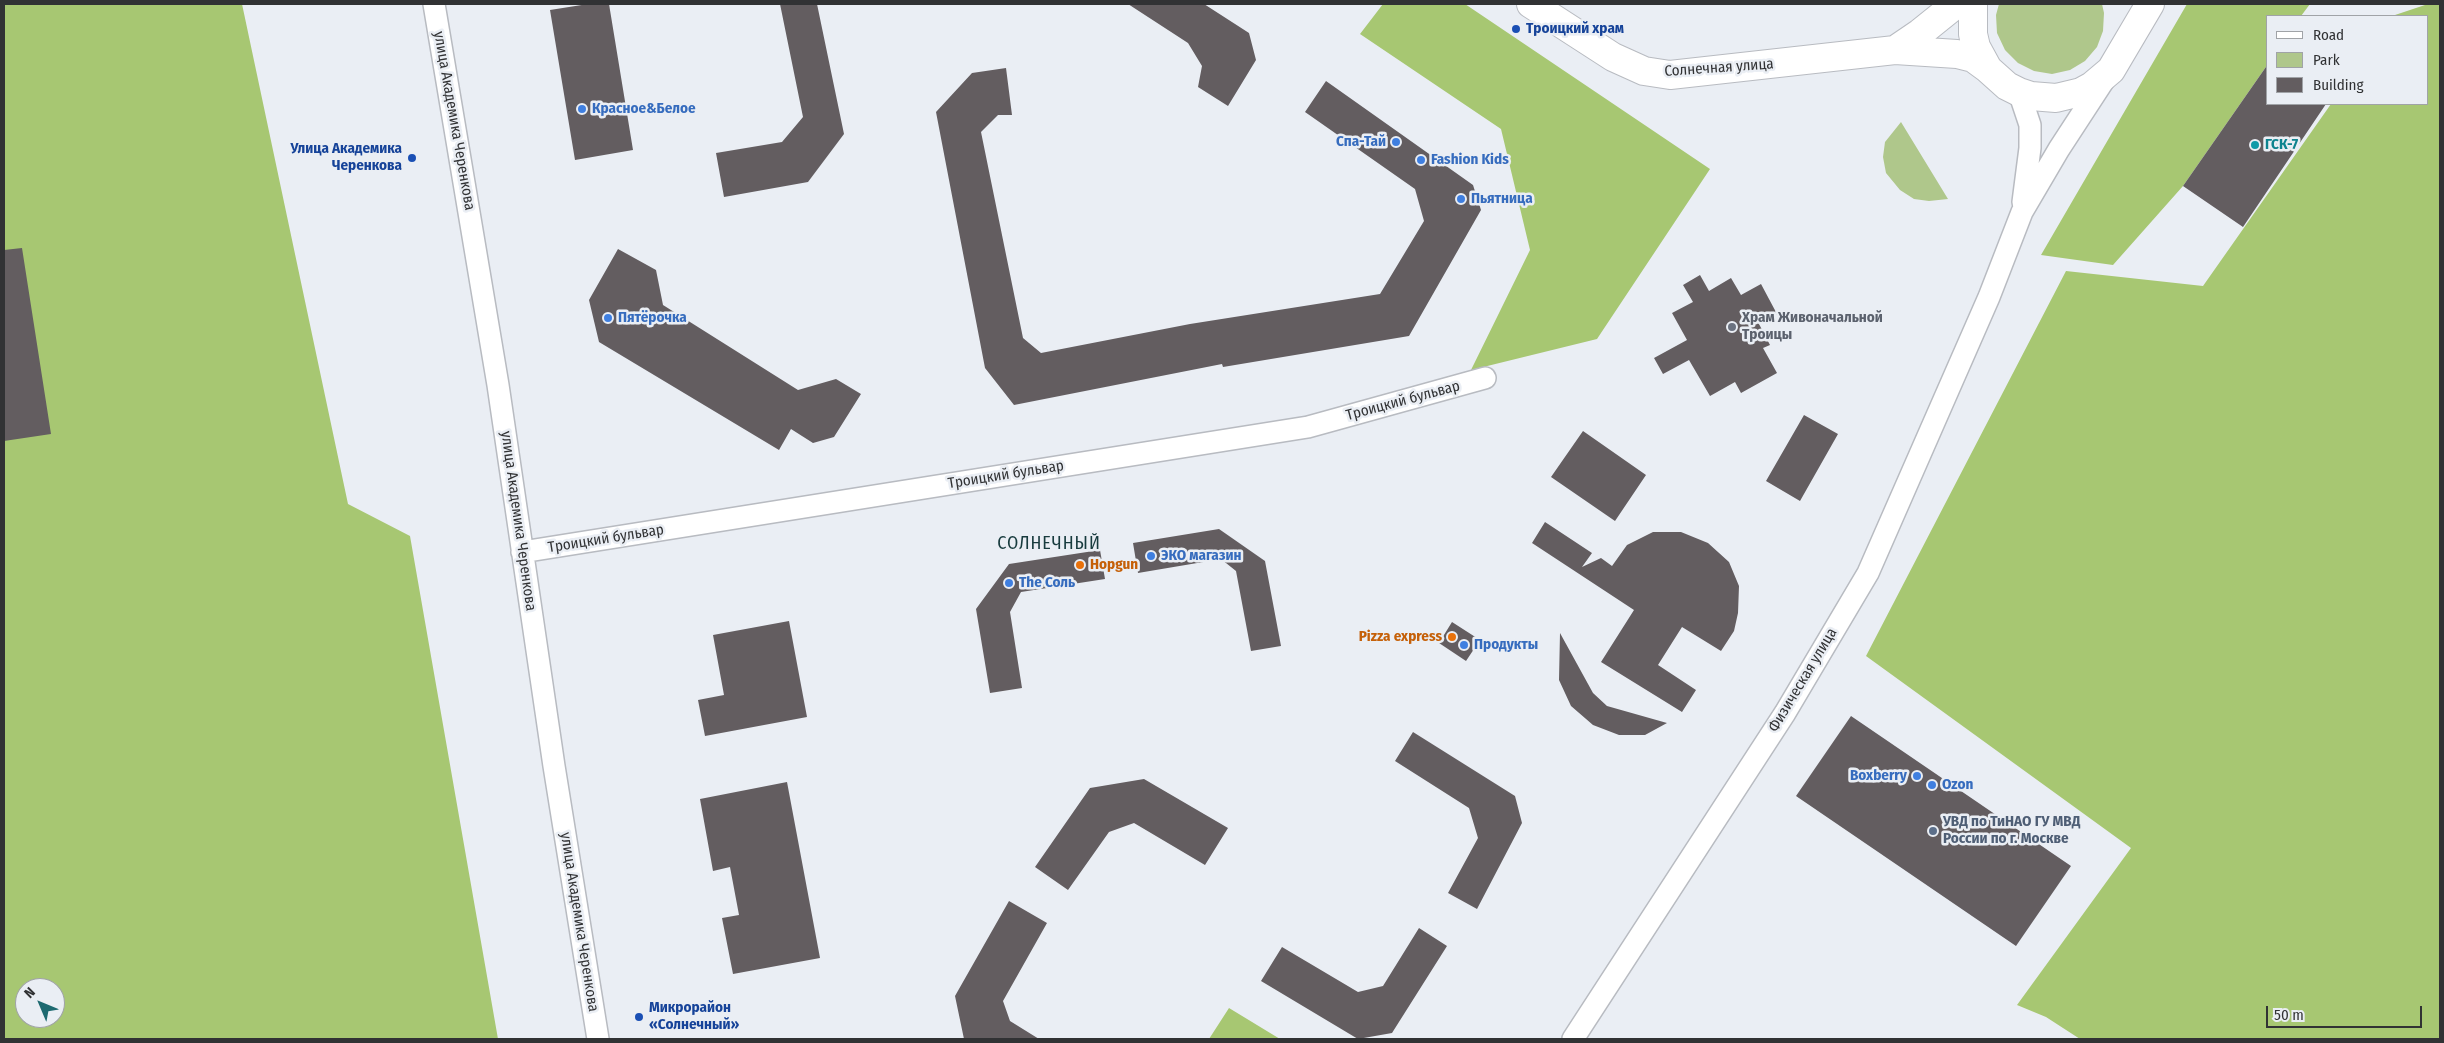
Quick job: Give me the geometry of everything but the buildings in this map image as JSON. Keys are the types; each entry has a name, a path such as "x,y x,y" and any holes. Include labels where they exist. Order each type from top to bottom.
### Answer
{"main road":[{"name":"Солнечная улица","path":"1530,4 1613,57 1644,71 1670,75 1895,50 1957,54 1973,58 1988,69"},
{"name":"Солнечная улица","path":"1895,50 1956,4"},
{"path":"1973,4 1972,34 1976,47 1988,69 2007,86 2019,92 2043,98 2069,96 2092,86 2118,59 2150,4"},
{"path":"2118,59 2130,23 2128,4"}],"street":[{"name":"улица Академика Черенкова","path":"434,4 498,385 522,552 598,1039"},
{"path":"2022,212 2058,149 2118,59"},
{"path":"2019,92 2030,125 2030,148 2022,212"},
{"name":"Физическая улица","path":"1573,1039 1785,713 1868,574 1989,297 2022,212"},
{"name":"Троицкий бульвар","path":"522,552 1308,427 1485,378"}],"green space":[{"path":"4,4 242,4 348,504 410,536 498,1039 4,1039"},
{"path":"1383,4 1465,4 1710,169 1597,339 1471,370 1530,250 1501,129 1360,34"},
{"path":"1999,4 2102,4 2104,13 2103,31 2097,47 2085,61 2070,70 2052,74 2034,71 2018,63 2005,50 1997,33 1996,15"},
{"path":"2187,4 2310,4 2302,15 2266,15 2266,67 2183,186 2113,265 2041,255"},
{"path":"2428,4 2440,4 2440,1039 2080,1039 2046,1017 2017,1005 2131,848 1866,656 2066,271 2203,286 2330,105 2429,105 2429,15 2395,15"},
{"path":"1901,122 1948,199 1929,201 1914,199 1900,190 1886,173 1883,157 1885,142"},
{"path":"1229,1008 1280,1039 1209,1039"}],"place":[{"name":"Троицкий храм","path":"1516,29"},
{"name":"Красное&Белое","path":"582,109"},
{"name":"Спа-Тай","path":"1396,142"},
{"name":"ГСК-7","path":"2255,145"},
{"name":"Улица Академика Черенкова","path":"412,158"},
{"name":"Fashion Kids","path":"1421,160"},
{"name":"Пьятница","path":"1461,199"},
{"name":"Пятёрочка","path":"608,318"},
{"name":"Храм Живоначальной Троицы","path":"1732,327"},
{"name":"ЭКО магазин","path":"1151,556"},
{"name":"Hopgun","path":"1080,565"},
{"name":"The Соль","path":"1009,583"},
{"name":"Pizza express","path":"1452,637"},
{"name":"Продукты","path":"1464,645"},
{"name":"Boxberry","path":"1917,776"},
{"name":"Ozon","path":"1932,785"},
{"name":"УВД по ТиНАО ГУ МВД России по г. Москве","path":"1933,831"},
{"name":"Микрорайон «Солнечный»","path":"639,1017"}],"district":[{"name":"СОЛНЕЧНЫЙ","path":"1049,544"}]}
